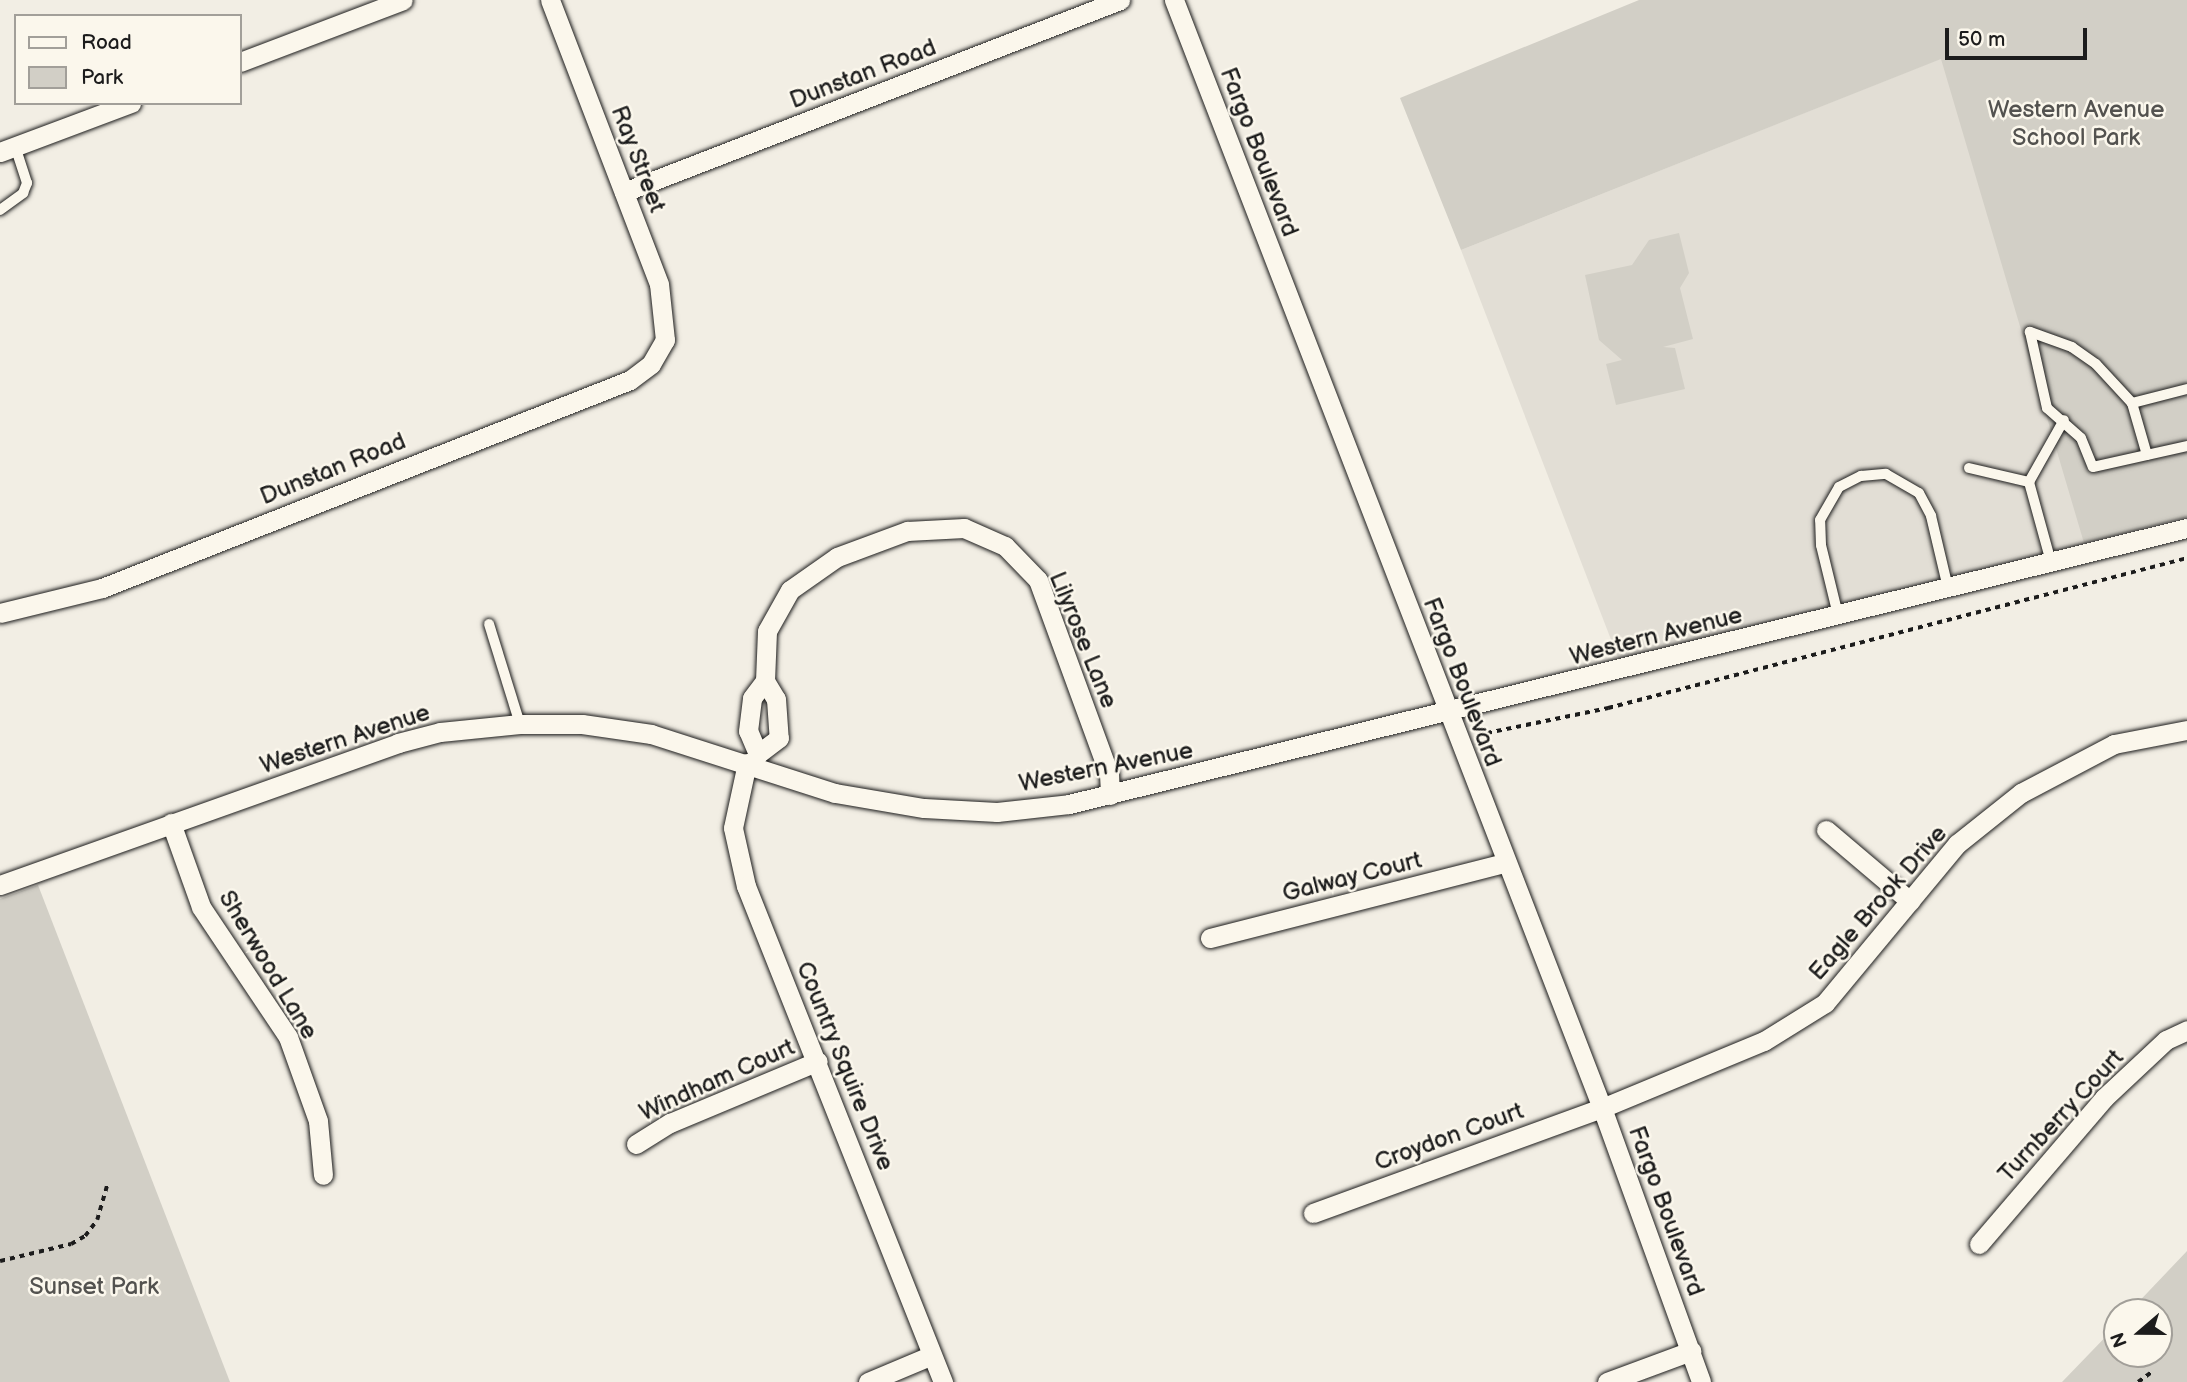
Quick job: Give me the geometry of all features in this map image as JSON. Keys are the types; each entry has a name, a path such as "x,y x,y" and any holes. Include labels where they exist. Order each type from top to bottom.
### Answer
{"street":[{"path":"242,61 403,0"},
{"name":"Ray Street","path":"550,0 659,284 665,340"},
{"name":"Dunstan Road","path":"624,192 1120,0"},
{"name":"Fargo Boulevard","path":"1174,0 1447,713 1602,1108 1701,1382"},
{"path":"7,150 126,105"},
{"name":"Dunstan Road","path":"0,613 102,588 629,380 651,364 665,340"},
{"name":"Lilyrose Lane","path":"765,681 767,631 790,590 837,557 907,531 964,528 1005,546 1038,580 1109,774 1110,794"},
{"name":"Western Avenue","path":"0,885 398,743 440,732 520,724 582,724 651,734 754,761 835,793 924,808 997,812 1110,794 1447,713 2187,528"},
{"path":"765,681 776,699 779,738 754,761 748,731 752,698 765,681"},
{"name":"Eagle Brook Drive","path":"1602,1108 1764,1041 1825,1003 1957,844 2021,793 2114,744 2187,730"},
{"name":"Country Squire Drive","path":"754,761 733,828 746,886 943,1382"},
{"name":"Sherwood Lane","path":"170,823 201,907 288,1037 318,1121 323,1175"},
{"path":"1826,830 1910,901"},
{"name":"Galway Court","path":"1210,938 1505,863"},
{"name":"Turnberry Court","path":"1979,1244 2104,1098 2166,1040 2187,1030"},
{"name":"Windham Court","path":"636,1144 670,1123 818,1062"},
{"name":"Croydon Court","path":"1313,1213 1602,1108"},
{"path":"1607,1382 1691,1351"},
{"path":"868,1382 932,1355"}],"lane":[{"path":"0,210 23,193 27,183 7,150"},
{"path":"2147,455 2132,403 2096,364 2072,347 2030,332 2047,408 2064,420 2081,438 2093,467 2147,455 2187,446"},
{"path":"2132,403 2187,389"},
{"path":"2051,562 2029,482 2064,420"},
{"path":"1969,468 2029,482"},
{"path":"1839,616 1821,545 1820,520 1830,497 1861,475 1886,474 1919,493 1931,516 1949,588"},
{"path":"489,624 520,724"}],"path":[{"path":"1458,739 1608,708 2187,558"},
{"path":"0,1261 71,1244 85,1236 97,1220 107,1185"},
{"path":"2138,1382 2152,1372"}],"shaded area":[{"path":"2088,0 2187,0 2187,517 1620,663 1461,250"}],"green space":[{"name":"Western Avenue School Park","path":"1639,0 2187,0 2187,517 2084,543 1941,59 1461,250 1400,98"},
{"path":"1679,233 1689,273 1680,288 1693,339 1663,347 1675,348 1685,389 1616,405 1606,364 1622,360 1599,340 1585,275 1632,265 1649,240"},
{"name":"Sunset Park","path":"38,885 230,1382 0,1382 0,899"},
{"path":"2187,1251 2187,1382 2062,1382 2103,1340 2103,1368 2173,1368 2173,1298 2142,1298"}]}
